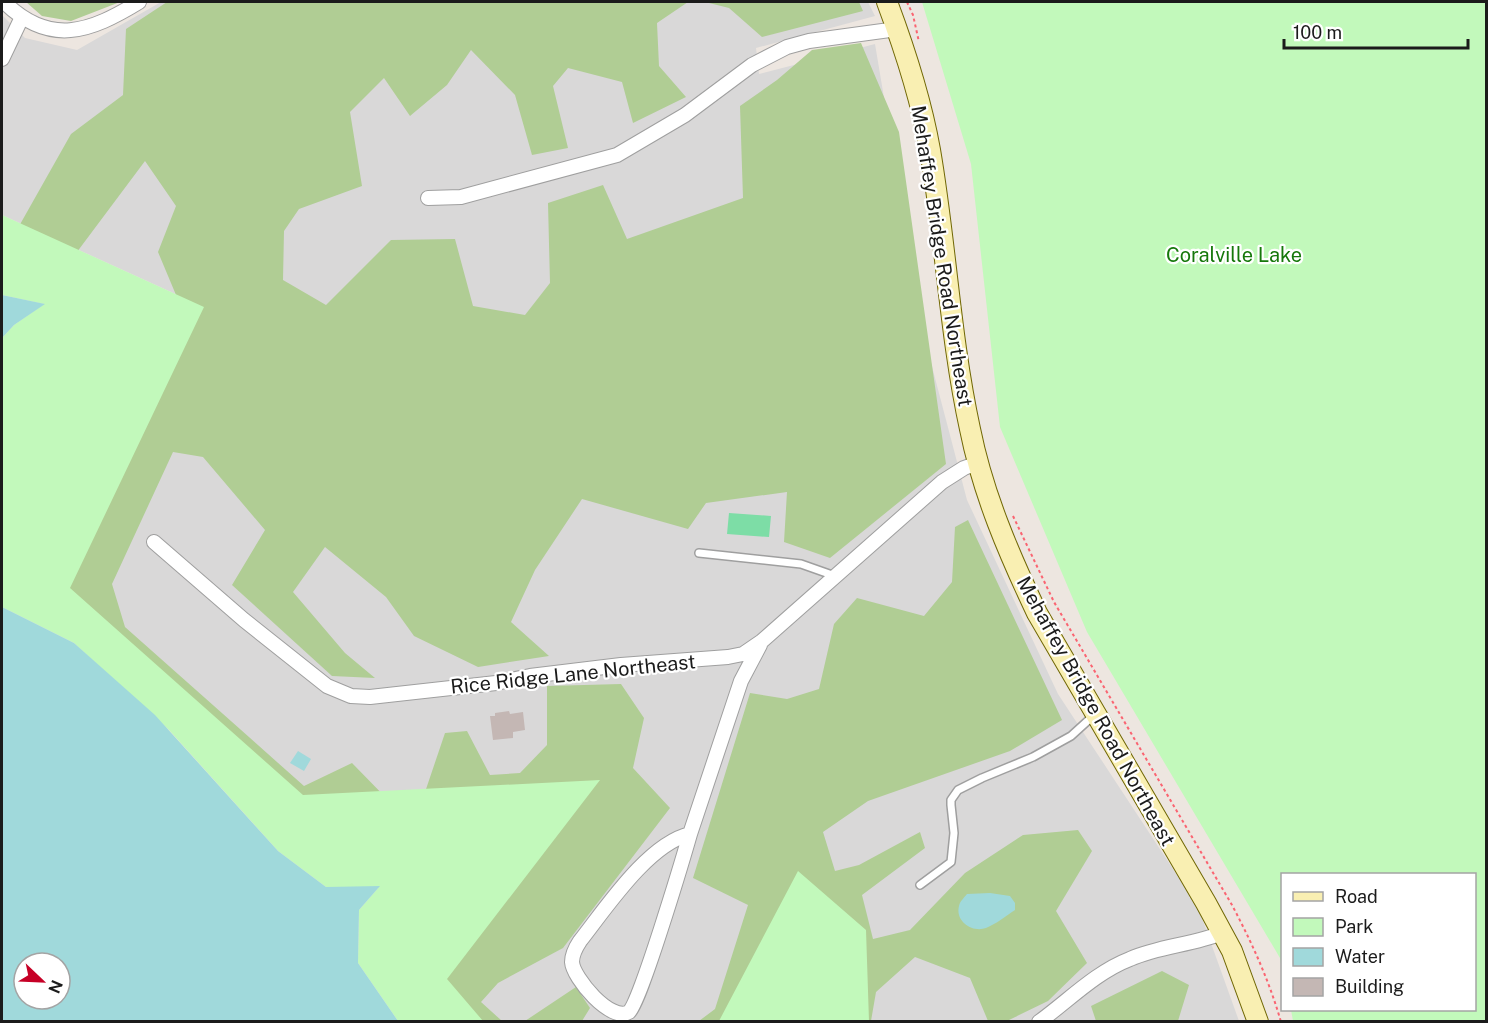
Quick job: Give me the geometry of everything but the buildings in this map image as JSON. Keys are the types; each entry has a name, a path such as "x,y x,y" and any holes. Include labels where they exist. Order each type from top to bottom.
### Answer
{"main road":[{"name":"Mehaffey Bridge Road Northeast","path":"887,2 917,95 930,148 964,398 978,463 996,521 1037,613 1222,933 1248,990 1258,1022"}],"street":[{"path":"4,2 22,17 46,29 80,29 102,22 139,2"},
{"path":"2,59 22,17"},
{"path":"428,198 461,197 617,155 685,115 752,65 787,47 809,41 897,28"},
{"name":"Rice Ridge Lane Northeast","path":"154,542 244,620 327,686 351,696 370,697 496,683 530,676 621,665 743,654 762,640 942,482 964,468 978,463"},
{"path":"690,834 682,836 640,866 580,940 573,954 572,963 583,986 598,1001 616,1011 630,1011 646,977 690,834 741,681 762,640"},
{"path":"1039,1022 1093,981 1129,959 1154,951 1200,942 1222,933"}],"lane":[{"path":"699,553 801,564 835,576"},
{"path":"920,885 951,862 954,833 951,800 958,790 1042,752 1071,736 1095,714"}],"path":[{"path":"908,2 920,48"},
{"path":"1012,513 1054,602 1236,914 1271,987 1281,1022"}],"shaded area":[{"path":"161,2 868,2 875,16 756,48 759,74 875,44 924,336 967,500 1058,694 1198,907 1239,1021 483,1021 304,795 70,588 204,307 2,215 2,15 25,38 77,50"}],"green space":[{"path":"26,2 120,2 71,21 42,16"},
{"path":"167,2 688,2 657,23 659,66 686,97 633,123 622,82 568,68 553,86 568,148 532,155 515,95 471,50 447,85 410,116 384,78 350,112 362,186 299,209 284,231 283,280 326,305 391,240 455,239 473,306 525,315 550,283 548,203 603,185 627,239 743,198 740,106 777,80 812,50 861,43 899,132 946,464 830,558 784,542 787,492 706,503 688,529 582,499 535,570 511,622 549,656 478,667 414,636 386,597 325,547 293,592 345,653 375,678 332,676 232,585 265,530 203,457 173,452 112,584 125,627 304,786 352,763 394,806 423,798 445,733 467,731 490,775 520,773 547,745 547,686 621,684 644,718 633,768 670,808 563,948 498,983 481,1002 502,1021 439,1021 371,861 80,627 2,407 184,314 158,252 176,206 145,161 74,256 5,251 71,134 123,95 126,29"},
{"path":"705,2 859,2 863,11 762,37 729,8"},
{"name":"Coralville Lake","path":"922,2 1486,2 1486,1021 1293,1021 1291,1011 1476,1011 1476,873 1281,873 1281,964 1280,958 1087,632 1000,427 971,164"},
{"path":"2,215 204,307 70,588 303,795 600,780 447,979 483,1021 398,1021 358,963 359,910 379,887 326,887 278,851 169,730 74,643 2,607 2,338 14,325 44,304 2,295"},
{"path":"729,513 771,516 769,537 727,534"},
{"path":"968,520 1062,720 1010,751 868,801 823,832 835,871 859,865 920,832 925,848 862,895 873,939 910,930 965,873 1023,835 1078,830 1092,851 1056,911 1087,963 1048,1001 1007,1021 988,1021 970,978 915,957 876,992 871,1021 699,1021 715,1009 748,905 693,878 750,693 787,699 819,689 834,624 857,598 924,616 952,582 955,527"},
{"path":"798,871 866,930 869,1021 719,1021"},
{"path":"1162,971 1189,985 1178,1021 1096,1021 1091,1006"},
{"path":"576,987 590,1008 582,1021 525,1021"}],"water":[{"path":"2,295 45,304 14,325 2,338"},
{"path":"2,607 74,643 155,715 278,851 326,887 380,886 359,910 358,963 398,1021 2,1021"},
{"path":"298,751 311,759 304,771 290,763"},
{"path":"990,893 1010,896 1015,903 1015,910 986,928 975,929 962,921 958,911 967,894"}]}
